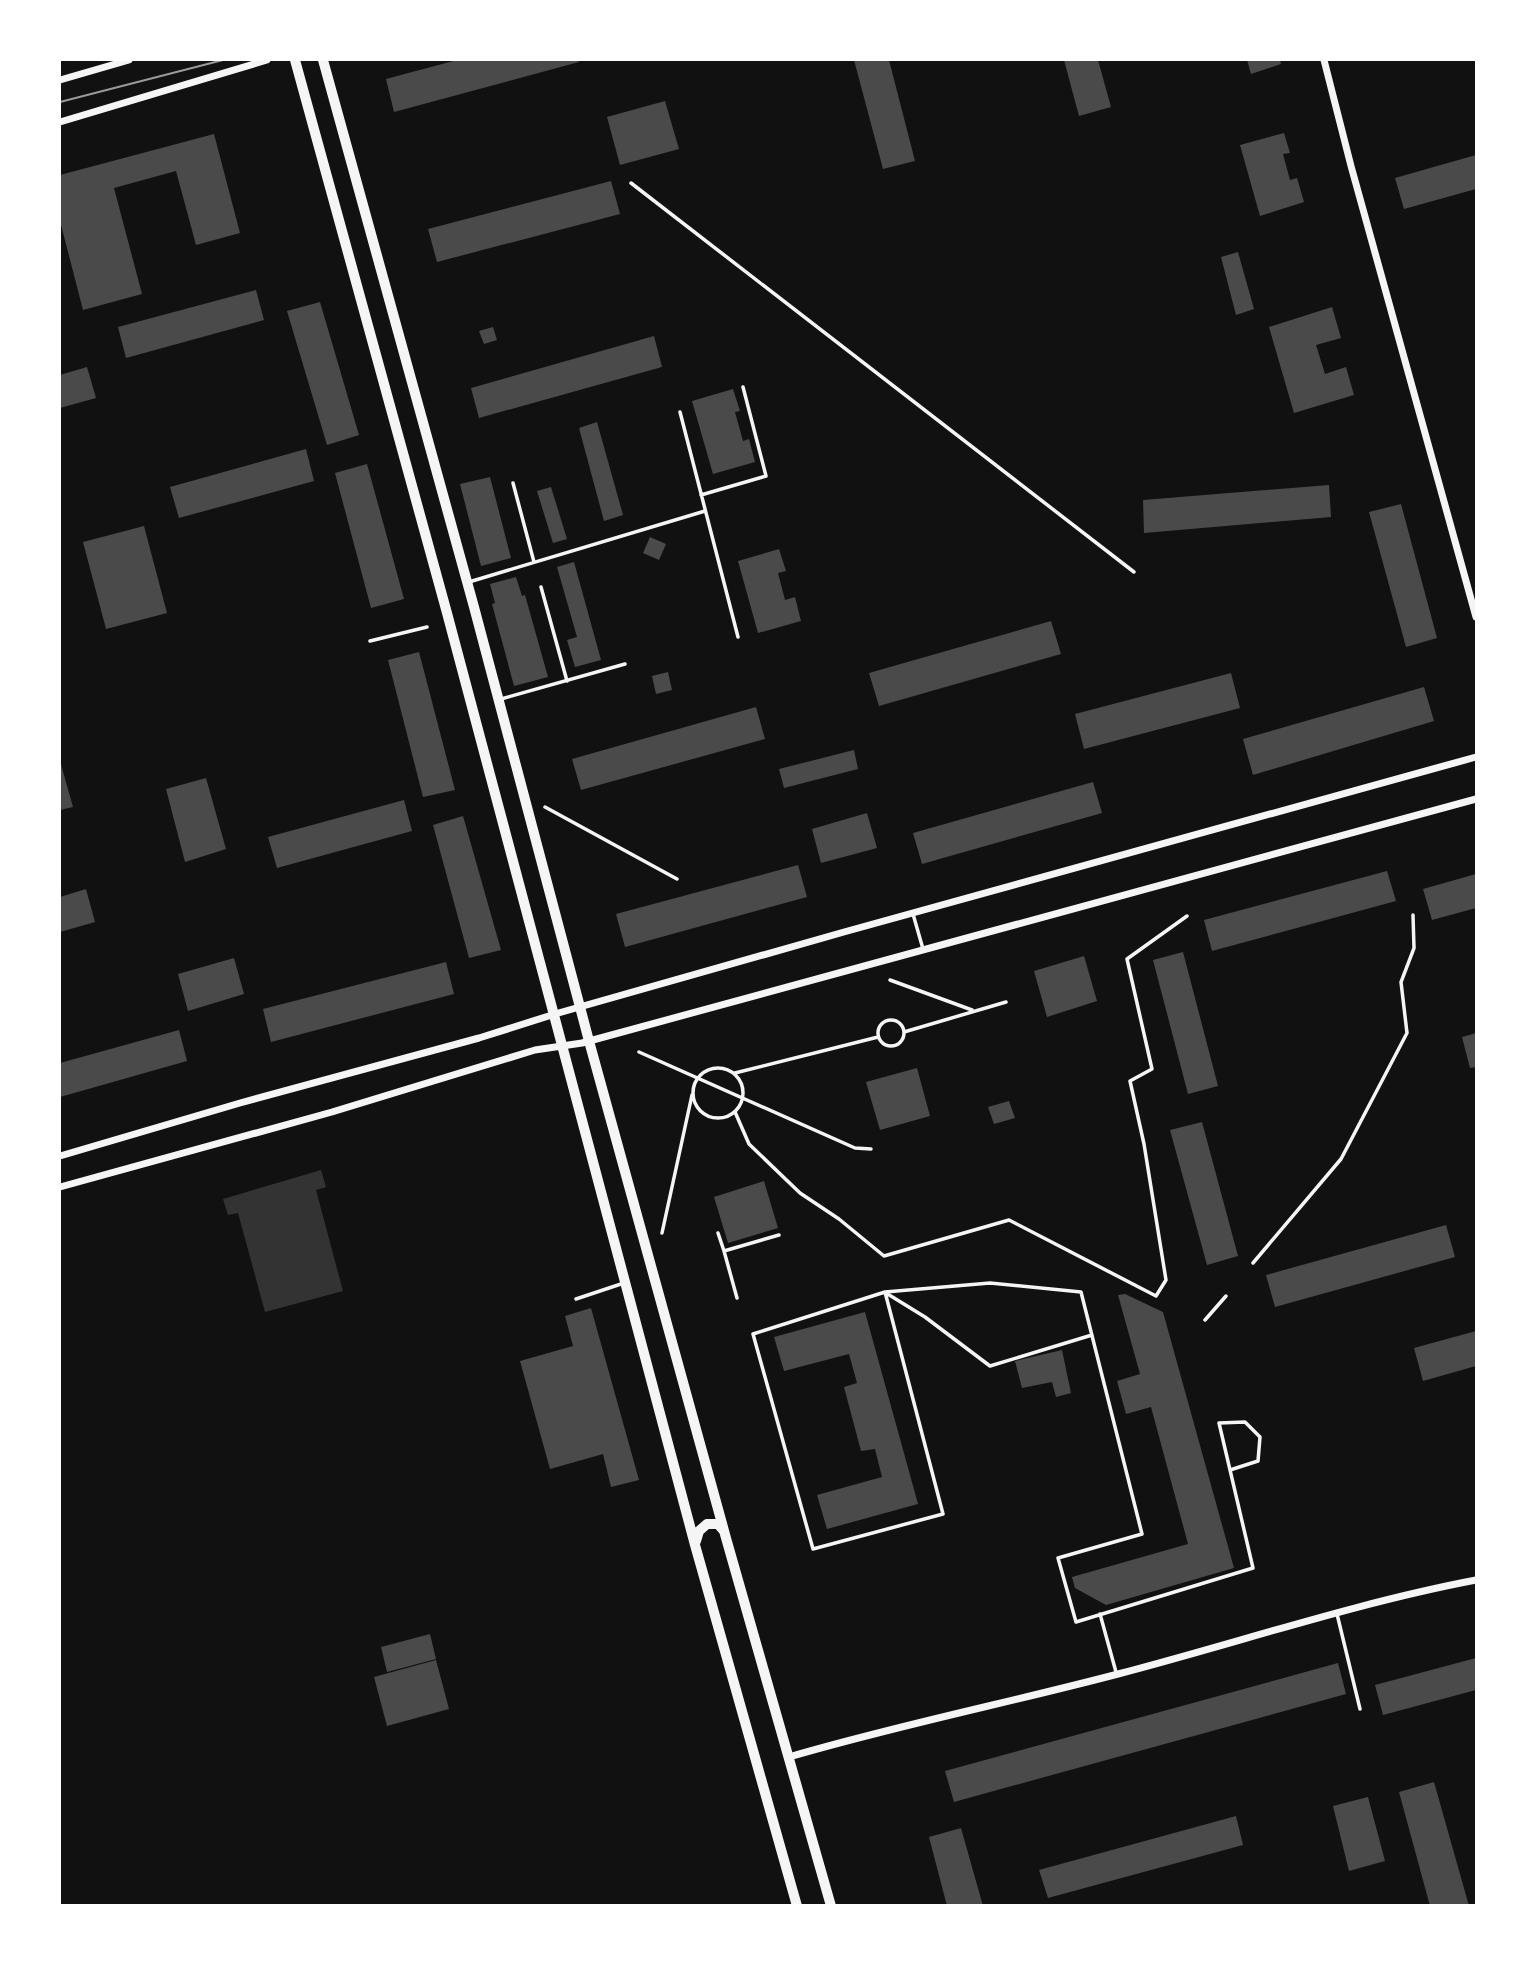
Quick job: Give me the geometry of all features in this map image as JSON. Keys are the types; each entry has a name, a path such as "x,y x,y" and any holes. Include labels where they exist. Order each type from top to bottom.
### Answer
{"main road":[{"path":"295,60 555,1014 695,1545 797,1906"},
{"path":"323,60 499,700 589,1041 831,1906"},
{"path":"695,1545 699,1531 711,1523 720,1526 726,1538"}],"street":[{"path":"60,80 129,60"},
{"path":"60,122 267,60"},
{"path":"1324,60 1476,617"},
{"path":"60,1156 240,1103 479,1038 555,1014 1476,757"},
{"path":"60,1187 332,1112 528,1052 563,1048 1476,799"},
{"path":"789,1757 888,1728 1116,1674 1412,1592 1476,1580"}],"lane":[{"path":"701,495 765,476 743,387"},
{"path":"680,412 738,637"},
{"path":"513,483 534,562"},
{"path":"467,583 705,511"},
{"path":"541,587 567,681"},
{"path":"499,700 625,664"},
{"path":"913,914 923,949"},
{"path":"718,1233 737,1298"},
{"path":"724,1251 779,1235"},
{"path":"576,1299 624,1283"},
{"path":"885,1292 943,1514 813,1549 753,1334 885,1292 990,1283 1081,1292 1142,1534 1058,1558 1076,1622 1253,1568 1230,1470 1219,1423 1245,1422 1261,1437 1258,1461 1230,1470"},
{"path":"885,1292 925,1317 990,1366 1093,1335"},
{"path":"1100,1614 1116,1674"},
{"path":"1337,1614 1360,1709"}],"path":[{"path":"631,183 1134,572"},
{"path":"370,641 427,627"},
{"path":"545,807 677,879"},
{"path":"1253,1264 1341,1160 1407,1033 1401,982 1414,948 1413,915"},
{"path":"735,1112 749,1144 800,1193 839,1219 884,1255 1009,1220 1156,1296 1166,1280 1144,1144 1130,1081 1152,1069 1127,959 1187,916"},
{"path":"890,980 974,1011"},
{"path":"904,1032 1006,1002"},
{"path":"888,1020 897,1021 904,1032 902,1040 895,1045 887,1045 878,1037 878,1028 888,1020"},
{"path":"662,1233 693,1091 705,1071 720,1068 735,1073 878,1037"},
{"path":"639,1052 855,1148 871,1149"},
{"path":"693,1091 694,1100 704,1113 720,1118 735,1112 743,1098 743,1088 735,1073"},
{"path":"1205,1320 1226,1296"}],"shaded area":[{"path":"321,1170 326,1187 316,1190 343,1291 265,1312 238,1213 228,1215 223,1199"}],"building":[{"path":"457,60 579,62 394,112 386,79"},
{"path":"854,60 889,60 915,161 883,169"},
{"path":"1064,60 1098,60 1111,107 1079,116"},
{"path":"1247,60 1280,60 1281,64 1251,74"},
{"path":"665,101 679,149 620,165 607,117"},
{"path":"1284,133 1290,153 1283,154 1290,180 1297,178 1304,202 1260,216 1240,145"},
{"path":"214,134 240,233 196,245 176,171 114,188 142,294 83,310 60,221 60,175"},
{"path":"1476,155 1476,189 1404,209 1395,178"},
{"path":"611,181 620,214 437,262 428,229"},
{"path":"1238,252 1254,309 1236,315 1221,257"},
{"path":"256,290 264,320 126,358 118,327"},
{"path":"320,302 359,435 327,445 287,311"},
{"path":"1332,307 1341,338 1316,345 1325,374 1346,367 1354,395 1294,413 1269,327"},
{"path":"493,327 497,340 484,344 479,331"},
{"path":"654,336 662,367 479,418 471,388"},
{"path":"87,367 96,398 60,408 60,375"},
{"path":"733,389 740,411 735,412 743,441 749,439 755,462 713,474 692,401"},
{"path":"597,422 623,515 604,521 579,428"},
{"path":"306,449 314,481 179,518 170,487"},
{"path":"367,464 404,599 371,608 335,473"},
{"path":"490,477 511,558 481,566 460,484"},
{"path":"1329,485 1331,517 1144,533 1143,500"},
{"path":"551,487 567,539 553,543 537,491"},
{"path":"1401,504 1437,638 1406,647 1369,512"},
{"path":"144,526 167,613 106,629 83,542"},
{"path":"650,537 666,544 659,560 643,553"},
{"path":"779,549 786,571 778,573 785,600 795,597 801,621 758,633 738,561"},
{"path":"574,562 601,660 575,667 567,640 577,637 557,567"},
{"path":"516,577 522,596 525,595 548,677 514,686 492,604 495,603 490,584"},
{"path":"1051,621 1061,654 879,706 869,673"},
{"path":"419,652 455,790 423,797 388,660"},
{"path":"668,672 672,690 656,694 652,676"},
{"path":"1231,673 1240,708 1084,749 1075,714"},
{"path":"1424,687 1434,721 1253,775 1243,739"},
{"path":"756,707 765,739 581,790 572,759"},
{"path":"854,750 858,769 784,788 779,769"},
{"path":"60,761 73,807 60,810"},
{"path":"206,778 226,849 185,862 166,789"},
{"path":"1093,782 1102,813 922,864 913,833"},
{"path":"404,800 412,831 277,868 268,837"},
{"path":"867,813 877,848 821,863 812,829"},
{"path":"463,816 501,950 469,958 433,825"},
{"path":"798,865 807,897 625,947 616,914"},
{"path":"1387,871 1396,901 1212,951 1204,920"},
{"path":"1476,874 1476,908 1432,920 1423,889"},
{"path":"86,889 95,922 60,932 60,897"},
{"path":"1183,952 1218,1086 1188,1094 1153,960"},
{"path":"1084,956 1097,1001 1047,1017 1034,971"},
{"path":"234,958 244,994 188,1011 178,974"},
{"path":"446,962 454,994 271,1042 263,1009"},
{"path":"179,1030 187,1061 60,1097 60,1063"},
{"path":"1476,1033 1476,1067 1470,1068 1462,1037"},
{"path":"917,1068 930,1116 880,1130 866,1082"},
{"path":"1009,1101 1015,1118 994,1124 988,1107"},
{"path":"1202,1122 1238,1256 1207,1265 1170,1130"},
{"path":"764,1181 778,1228 728,1243 714,1197"},
{"path":"1446,1225 1455,1257 1275,1307 1266,1275"},
{"path":"1125,1294 1163,1312 1234,1568 1106,1605 1075,1588 1072,1577 1188,1544 1151,1407 1126,1414 1117,1381 1140,1374 1118,1295"},
{"path":"591,1308 639,1480 611,1487 603,1454 550,1469 520,1361 573,1346 565,1316"},
{"path":"865,1312 918,1504 827,1529 817,1495 882,1477 875,1449 861,1451 844,1387 857,1383 849,1354 784,1371 774,1337"},
{"path":"1476,1331 1476,1366 1423,1381 1414,1348"},
{"path":"1062,1350 1071,1393 1056,1397 1052,1382 1022,1388 1015,1361"},
{"path":"430,1634 436,1659 387,1672 381,1647"},
{"path":"1476,1658 1476,1690 1383,1715 1375,1685"},
{"path":"436,1660 449,1709 387,1726 374,1677"},
{"path":"1338,1663 1346,1694 954,1802 945,1771"},
{"path":"1434,1782 1469,1906 1430,1906 1399,1792"},
{"path":"1368,1797 1385,1861 1349,1871 1333,1806"},
{"path":"1236,1816 1243,1845 1048,1898 1039,1870"},
{"path":"961,1828 983,1906 947,1906 929,1837"}],"tram line":[{"path":"60,102 223,60"}]}
